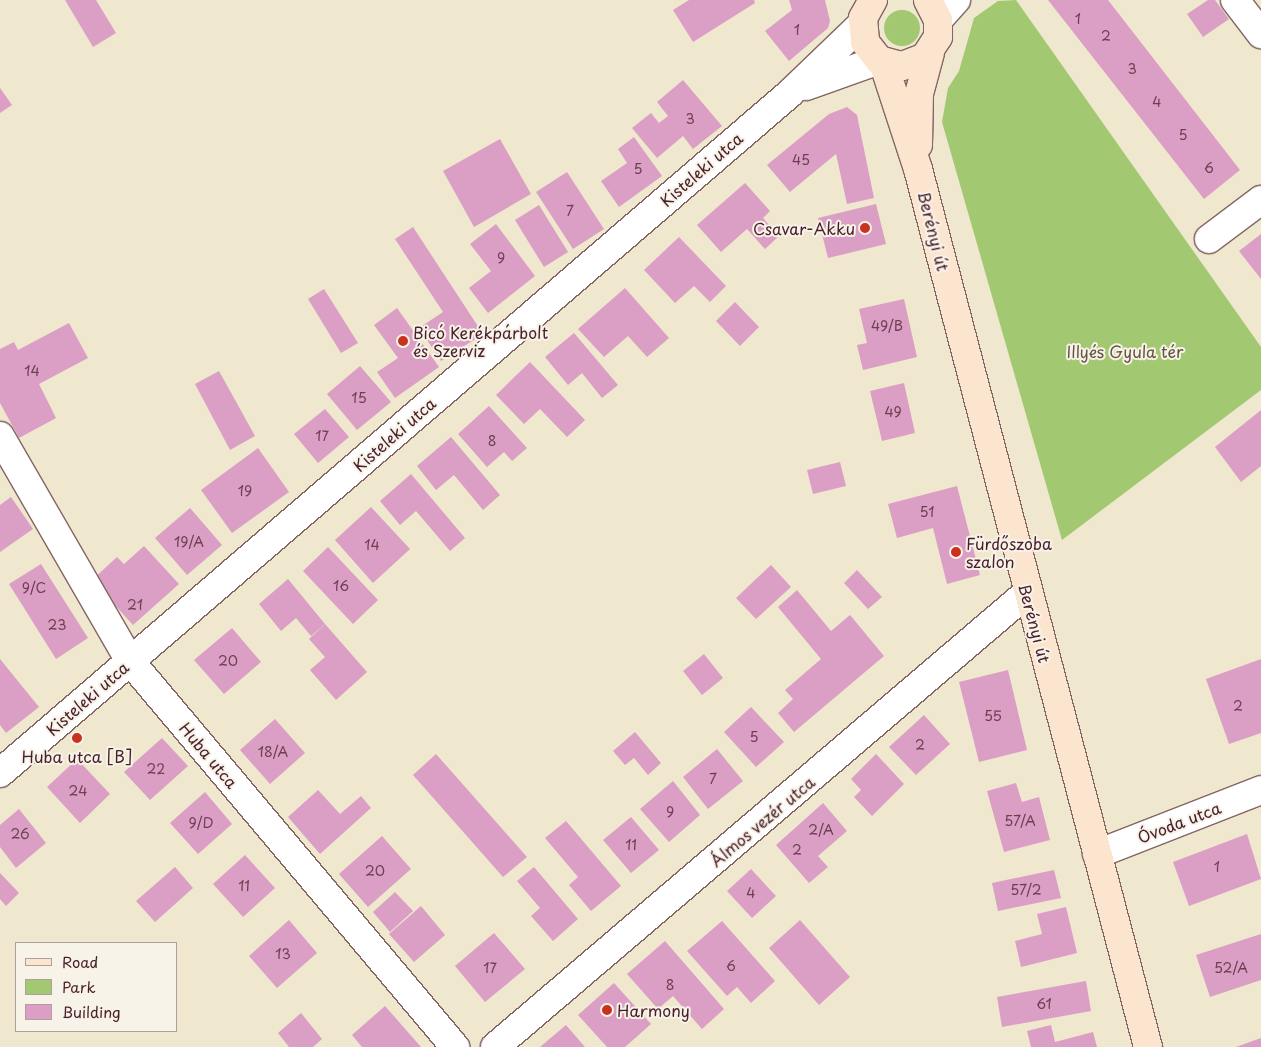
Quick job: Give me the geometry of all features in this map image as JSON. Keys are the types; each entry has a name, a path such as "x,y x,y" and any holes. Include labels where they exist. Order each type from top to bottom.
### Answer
{"main road":[{"name":"Berényi út","path":"918,169 920,94 930,53 938,37 941,7"},
{"name":"Berényi út","path":"864,11 867,47 881,61 918,169 1027,593 1148,1047"},
{"path":"881,61 908,66 930,53"}],"street":[{"path":"1235,0 1261,34"},
{"name":"Kisteleki utca","path":"0,773 789,94 864,11"},
{"name":"Kisteleki utca","path":"789,94 818,80 881,61"},
{"path":"1209,239 1261,200"},
{"name":"Huba utca","path":"0,436 130,661 455,1047"},
{"name":"Álmos vezér utca","path":"495,1047 1027,593"},
{"name":"Óvoda utca","path":"1097,854 1261,790"}],"green space":[{"name":"Illyés Gyula tér","path":"1016,0 1261,347 1261,390 1062,540 942,122 948,88 959,71 974,18 998,1"},
{"path":"902,10 915,15 920,28 915,41 902,46 889,41 884,28 889,15"}],"building":[{"path":"65,0 96,0 116,33 93,47"},
{"path":"689,0 754,0 755,3 693,42 673,10"},
{"path":"789,0 825,0 830,21 828,28 789,61 765,31 792,10"},
{"path":"1048,0 1108,0 1240,170 1204,199"},
{"path":"1208,0 1215,0 1229,19 1203,37 1187,14"},
{"path":"683,80 722,126 693,149 683,136 657,158 632,128 651,113 659,123 668,116 657,102"},
{"path":"0,88 12,105 0,113"},
{"path":"847,107 857,115 874,198 847,204 836,154 790,192 767,165 829,114"},
{"path":"634,137 662,176 619,207 601,181 627,163 618,149"},
{"path":"500,139 531,194 474,227 443,171"},
{"path":"567,172 604,229 573,249 536,192"},
{"path":"745,183 770,211 763,218 779,236 765,249 747,229 721,252 697,225"},
{"path":"876,204 886,244 828,258 818,218"},
{"path":"539,205 568,252 544,267 515,220"},
{"path":"496,224 535,276 488,313 469,288 491,271 470,244"},
{"path":"413,227 483,334 441,361 419,328 443,312 395,239"},
{"path":"1261,234 1261,279 1239,251"},
{"path":"679,237 726,286 710,302 694,286 675,303 644,270"},
{"path":"625,288 669,338 647,357 628,336 604,357 578,329"},
{"path":"324,289 358,343 341,353 308,299"},
{"path":"904,299 917,357 863,370 857,345 867,343 859,309"},
{"path":"735,302 759,327 740,346 716,321"},
{"name":"Bicó Kerékpárbolt és Szerviz","path":"397,308 439,367 395,398 377,372 398,358 374,325"},
{"path":"69,323 88,358 39,384 56,418 19,438 0,403 0,349 14,342 18,350"},
{"path":"574,333 618,385 602,398 582,373 568,385 545,357"},
{"path":"530,362 585,420 567,437 540,409 524,424 496,395"},
{"path":"360,366 391,402 357,430 327,394"},
{"path":"219,371 255,436 230,450 195,384"},
{"path":"904,383 915,433 882,441 870,391"},
{"path":"489,406 527,448 512,461 504,452 487,467 458,434"},
{"path":"325,409 349,437 318,463 294,434"},
{"path":"1261,410 1261,466 1241,482 1215,447"},
{"path":"451,437 500,495 483,510 454,475 436,490 417,466"},
{"path":"258,448 289,492 232,533 201,490"},
{"path":"840,462 846,486 813,494 807,470"},
{"path":"411,474 465,538 450,551 416,511 400,525 380,501"},
{"path":"957,486 980,575 947,584 933,528 897,538 888,504"},
{"path":"11,497 33,529 0,552 0,505"},
{"path":"371,507 410,549 373,583 335,540"},
{"path":"190,508 222,545 187,575 155,538"},
{"path":"144,546 179,584 133,625 92,580 117,557 124,564"},
{"path":"328,547 378,600 353,624 303,571"},
{"path":"41,564 88,638 56,659 9,584"},
{"path":"771,565 791,587 756,619 736,598"},
{"path":"857,570 882,597 868,609 844,583"},
{"path":"288,579 325,624 311,636 296,618 281,631 259,604"},
{"path":"797,590 831,631 850,615 884,656 794,732 778,713 793,699 785,690 821,659 778,607"},
{"path":"325,624 367,672 336,700 310,670 325,657 309,639"},
{"path":"232,628 261,662 224,694 194,660"},
{"path":"704,654 723,678 702,695 683,671"},
{"path":"0,659 39,707 6,733 0,725"},
{"path":"1261,659 1261,733 1229,744 1206,679"},
{"path":"1008,670 1027,750 979,762 959,682"},
{"path":"751,707 784,742 756,767 724,732"},
{"path":"924,715 950,744 916,775 889,747"},
{"path":"275,719 305,753 270,784 240,750"},
{"path":"635,732 661,763 648,775 634,758 625,765 613,751"},
{"path":"162,738 188,766 150,800 124,772"},
{"path":"717,749 743,781 708,809 683,777"},
{"path":"436,754 527,857 503,877 413,775"},
{"path":"876,754 904,784 872,816 854,797 861,790 851,779"},
{"path":"77,759 110,794 80,823 47,787"},
{"path":"673,781 700,815 669,842 640,809"},
{"path":"1016,783 1022,802 1039,797 1050,840 1004,852 987,791"},
{"path":"318,790 340,814 361,796 371,808 320,854 288,817"},
{"path":"205,792 232,824 198,854 170,823"},
{"path":"823,803 847,831 818,856 828,867 809,883 776,845"},
{"path":"19,809 46,843 16,868 0,847 0,825"},
{"path":"631,817 659,850 631,873 603,840"},
{"path":"566,821 621,886 591,911 569,885 578,877 545,838"},
{"path":"1247,834 1261,879 1189,906 1173,862"},
{"path":"382,836 411,869 368,907 339,874"},
{"path":"245,855 275,888 243,917 213,884"},
{"path":"175,867 193,888 155,922 136,901"},
{"path":"534,867 578,919 553,941 531,916 540,908 517,881"},
{"path":"751,869 776,896 752,918 727,891"},
{"path":"1054,870 1061,898 998,911 992,883"},
{"path":"0,873 19,893 6,906 0,899"},
{"path":"395,892 413,911 390,932 373,912"},
{"path":"421,906 445,935 414,962 389,934"},
{"path":"1066,907 1077,953 1021,967 1015,941 1042,934 1037,914"},
{"path":"289,920 317,953 277,988 249,956"},
{"path":"800,920 850,977 819,1005 769,948"},
{"path":"722,921 775,981 751,1003 737,987 727,996 687,951"},
{"path":"494,933 525,969 485,1002 455,966"},
{"path":"1261,934 1261,980 1210,997 1196,955"},
{"path":"665,941 724,1009 702,1029 673,996 658,1009 627,974"},
{"path":"1086,981 1091,1011 1002,1027 997,997"},
{"path":"614,983 651,1024 625,1047 607,1047 578,1015"},
{"path":"385,1006 421,1047 362,1047 352,1035"},
{"path":"301,1013 322,1039 313,1047 289,1047 278,1033"},
{"path":"566,1025 585,1047 540,1047"},
{"path":"1051,1025 1055,1042 1093,1032 1097,1047 1031,1047 1027,1031"},
{"path":"1261,1038 1261,1047 1236,1047"}],"place":[{"name":"Csavar-Akku","path":"865,228"},
{"name":"Bicó Kerékpárbolt és Szerviz","path":"403,341"},
{"name":"Fürdőszoba szalon","path":"956,552"},
{"name":"Huba utca [B]","path":"77,738"},
{"name":"Harmony","path":"607,1010"}]}
